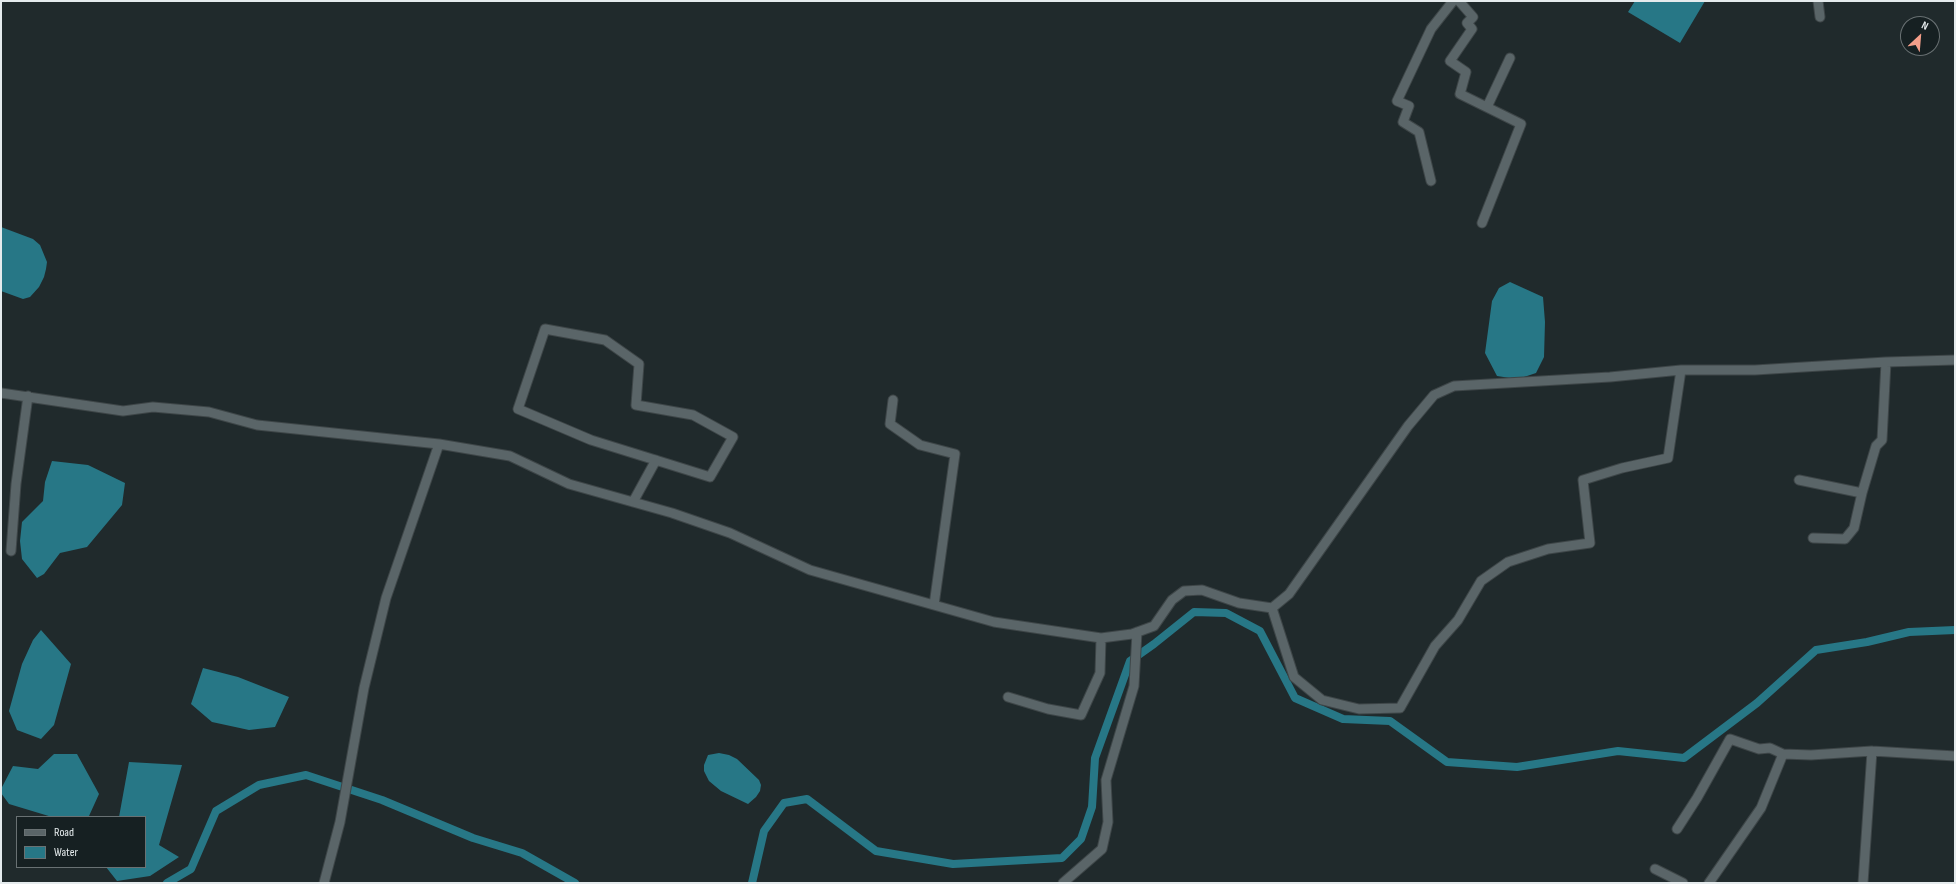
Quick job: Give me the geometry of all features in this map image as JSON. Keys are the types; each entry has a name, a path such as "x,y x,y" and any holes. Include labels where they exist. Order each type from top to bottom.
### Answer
{"street":[{"path":"1431,182 1419,132 1403,122 1409,106 1397,101 1431,29 1452,1"},
{"path":"1459,1 1473,17 1467,23 1472,29 1450,61 1466,72 1460,94 1521,124 1482,223"},
{"path":"1818,1 1820,17"},
{"path":"1487,107 1510,58"},
{"path":"545,329 605,340 639,364 636,404 693,415 733,438 710,477 656,460 591,440 518,409 545,329"},
{"path":"1,393 123,411 153,406 209,412 257,425 439,444 510,456 569,484 633,502 730,533 810,570 994,622 1101,638 1137,635 1154,626 1172,600 1184,591 1202,590 1239,603 1272,608 1289,594 1408,426 1434,395 1454,386 1610,377 1681,370 1755,370 1886,362 1955,360"},
{"path":"1813,538 1845,539 1854,528 1862,493 1876,446 1882,440 1886,362"},
{"path":"1272,608 1294,677 1322,700 1359,710 1400,708 1435,646 1458,620 1482,581 1508,562 1548,549 1590,543 1583,480 1668,458 1681,370"},
{"path":"11,551 16,484 28,396"},
{"path":"893,400 890,424 920,445 955,454 934,605"},
{"path":"324,883 341,813 364,688 386,598 439,444"},
{"path":"633,502 656,460"},
{"path":"1799,480 1862,493"},
{"path":"1063,883 1102,849 1108,822 1106,780 1134,686 1137,635"},
{"path":"1008,697 1048,709 1081,715 1100,673 1101,638"},
{"path":"1677,829 1697,798 1730,739 1759,749 1770,748 1783,754 1811,755 1872,751 1955,756"},
{"path":"1863,883 1872,751"},
{"path":"1709,883 1760,808 1783,754"},
{"path":"1655,869 1683,883"}],"water":[{"path":"1635,1 1705,1 1680,43 1628,12"},
{"path":"1,227 33,239 40,245 47,262 46,269 39,287 30,297 23,299 1,291"},
{"path":"1510,282 1543,297 1545,322 1544,357 1536,373 1524,377 1510,378 1497,376 1485,353 1492,301 1499,288"},
{"path":"52,461 88,465 125,483 122,505 87,547 60,553 44,574 37,578 22,559 20,541 22,522 43,501 45,482"},
{"path":"41,630 71,664 54,725 41,739 17,730 9,711 22,664 33,640"},
{"path":"203,668 238,677 289,697 275,727 249,730 212,722 191,704"},
{"path":"719,753 729,755 737,759 759,780 761,785 760,791 748,804 721,791 709,781 704,771 704,765 708,755"},
{"path":"54,754 77,754 99,794 89,816 49,816 9,804 1,793 1,789 13,766 38,769"},
{"path":"129,762 182,765 159,845 179,857 150,876 117,881 107,868 146,868 146,816 119,816"}],"waterway":[{"path":"752,883 764,831 784,803 807,799 876,851 953,864 1062,858 1081,839 1092,807 1095,758 1130,661 1194,612 1226,613 1260,631 1295,698 1343,719 1390,721 1447,762 1517,767 1618,751 1684,758 1757,703 1816,650 1867,642 1909,632 1955,630"},
{"path":"167,883 191,869 216,811 259,785 306,775 382,800 473,838 522,853 575,883"}]}
